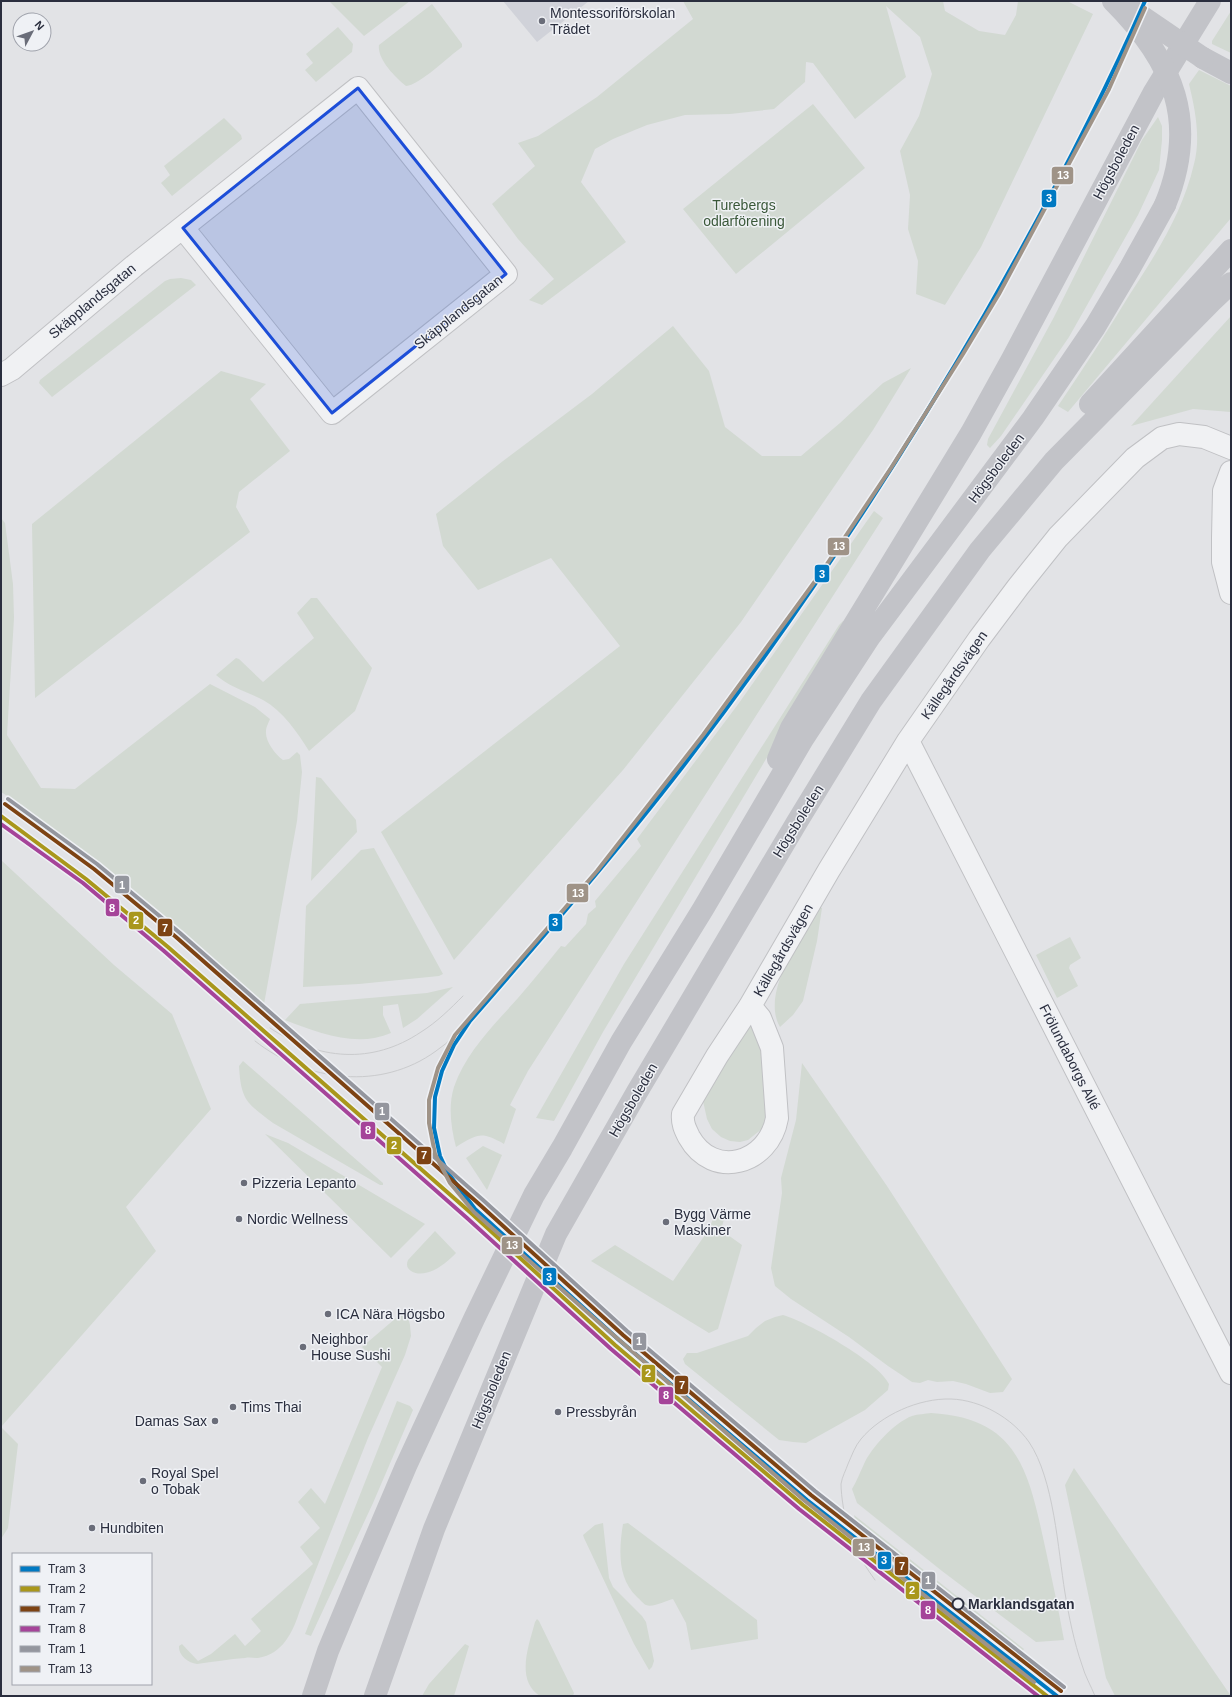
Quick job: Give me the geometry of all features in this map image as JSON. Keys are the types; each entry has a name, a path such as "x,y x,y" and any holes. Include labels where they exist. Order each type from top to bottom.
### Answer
{"main road":[{"name":"Högsboleden","path":"313,1696 328,1651 406,1466 474,1319 534,1195 621,1042 703,909 803,739 869,638 1033,418 1095,327 1165,205 1174,183 1179,162 1181,138 1180,116 1173,88 1160,59 1148,39 1113,1"},
{"path":"1120,1 1203,58 1231,73"},
{"name":"Högsboleden","path":"743,841 791,728 971,432 1015,353 1154,92 1210,1"},
{"name":"Högsboleden","path":"980,550 1012,496 1069,427 1231,250"},
{"name":"Högsboleden","path":"375,1696 434,1530 556,1234 744,910 871,701 980,550 1054,461 1231,283"}],"street":[{"name":"Skäpplandsgatan","path":"1,375 12,369 134,266 358,88 506,274 332,413 183,228"},
{"name":"Källegårdsvägen","path":"750,1006 760,1018 772,1048 777,1118 776,1124 772,1136 760,1151 753,1156 739,1162 717,1161 706,1156 697,1148 682,1121 683,1114 717,1056 750,1006 829,870 908,741 978,639 1058,537 1135,458 1162,438 1179,434 1204,437 1231,448"},
{"path":"1231,472 1224,491 1222,538 1223,562 1231,594"},
{"name":"Frölundaborgs Allé","path":"908,741 1231,1373"}],"highlighted area":[{"path":"358,88 506,274 332,413 183,228"}],"shaded area":[{"name":"Montessoriförskolan Trädet","path":"503,1 589,1 537,42"}],"green space":[{"path":"329,1 410,1 364,36"},
{"path":"683,1 943,1 945,11 979,31 1005,35 1016,15 1018,1 1067,1 1093,14 981,247 945,305 916,294 918,261 908,229 910,195 900,151 919,116 932,74 920,37 886,6 906,77 855,119 813,63 806,62 805,82 774,109 730,114 685,115 647,125 613,139 595,149 581,182 626,242 542,305 529,300 554,279 518,239 492,204 535,166 518,143 538,136 597,97 693,19"},
{"path":"432,4 462,44 462,47 419,81 406,86 392,73 384,62 379,50 379,45"},
{"path":"1231,11 1231,53 1212,44 1212,41"},
{"path":"338,27 353,44 352,52 316,82 305,70 313,63 306,54"},
{"path":"1199,70 1231,86 1231,218 1068,412 1058,406 1159,248 1183,199 1194,164 1197,144 1195,113 1189,84"},
{"name":"Turebergs odlarförening","path":"813,104 865,168 736,274 683,209"},
{"path":"1158,117 1162,126 1159,170 1138,215 1069,337 1001,436 990,448 987,445 988,439 1054,317 1142,140"},
{"path":"224,118 241,135 242,139 172,196 161,183 170,175 164,166"},
{"path":"181,278 191,280 196,285 52,397 39,383 40,380 165,281"},
{"path":"1231,316 1231,412 1193,409 1131,426"},
{"path":"673,326 709,371 725,427 762,456 801,456 840,423 883,383 911,368 873,430 741,622 623,770 454,960 381,832 620,646 551,558 478,590 443,546 436,514 592,394"},
{"path":"221,371 266,384 250,399 290,451 239,492 236,507 250,532 35,698 32,524"},
{"path":"874,511 883,518 528,1071 510,1105 516,1109 504,1144 490,1137 480,1136 470,1139 456,1147 451,1117 452,1094 459,1074 473,1051 561,946 565,947 586,924 588,914 596,907 595,901 641,846 637,839 739,703"},
{"path":"1,518 5,523 13,584 14,618 7,735 41,788 75,789 210,684 255,707 270,719 266,729 267,739 274,751 283,760 289,759 297,752 300,755 302,772 297,821 264,1004 147,905 22,805 1,792"},
{"path":"311,598 317,598 372,668 355,711 309,751 294,729 277,710 263,700 233,686 216,675 236,658 239,659 263,682 314,638 297,613"},
{"path":"843,621 845,622 775,744 603,1032 554,1121 536,1118 624,964 839,625"},
{"path":"316,777 321,778 356,820 357,832 311,881"},
{"path":"374,848 443,974 439,976 359,984 303,987 306,906 361,850"},
{"path":"1,860 114,965 172,1014 211,1109 126,1207 156,1251 1,1427"},
{"path":"819,907 822,908 817,941 803,1001 793,1015 780,1027 775,1013 775,998 779,982 794,949"},
{"path":"1070,937 1081,958 1070,965 1069,968 1078,986 1057,998 1036,955"},
{"path":"453,987 417,1019 403,1028 398,1004 383,1006 383,1015 391,1033 378,1037 351,1039 338,1037 311,1030 285,1020 300,1004 427,993"},
{"path":"752,1023 773,1093 763,1128 748,1140 740,1142 730,1141 721,1137 712,1129 707,1119 703,1101 746,1025"},
{"path":"243,1061 383,1183 383,1185 380,1185 273,1123 257,1111 247,1100 242,1087 239,1066"},
{"path":"802,1063 887,1186 1012,1379 1003,1392 990,1393 953,1381 937,1382 928,1380 920,1383 912,1382 849,1337 791,1299 775,1286 771,1268 782,1193 781,1178 796,1120"},
{"path":"265,1134 288,1143 425,1224 391,1258"},
{"path":"483,1146 502,1155 487,1190 466,1158"},
{"path":"717,1212 725,1216 721,1230 742,1245 718,1329 709,1333 591,1261 615,1245 673,1281 705,1235"},
{"path":"435,1231 456,1253 442,1265 429,1272 417,1273 411,1271 407,1266 408,1260"},
{"path":"403,1312 408,1317 411,1336 405,1355 368,1438 294,1626 286,1641 274,1652 267,1656 258,1658 197,1664 187,1660 179,1649 179,1646 182,1644 198,1661 211,1654 235,1634 245,1646 261,1631 251,1619 313,1564 300,1547 320,1528 298,1502 311,1488 325,1504 382,1367 362,1347"},
{"path":"783,1315 824,1334 857,1354 883,1375 889,1384 888,1390 865,1410 806,1443 779,1440 685,1364 683,1359 687,1353 697,1353 748,1336 765,1321"},
{"path":"397,1401 410,1406 413,1410 373,1503 311,1636 305,1634"},
{"path":"931,1413 960,1417 983,1425 1000,1437 1014,1452 1024,1470 1032,1492 1064,1640 1036,1642 942,1571 857,1503 852,1489 867,1458 878,1443 884,1436 905,1419 914,1415"},
{"path":"1,1427 18,1444 8,1528 1,1539"},
{"path":"1074,1468 1231,1696 1115,1696 1106,1678 1065,1485"},
{"path":"854,1515 1024,1649 1020,1654 856,1525"},
{"path":"603,1523 609,1578 613,1587 642,1616 646,1622 654,1661 649,1670 634,1644 583,1535 595,1525"},
{"path":"628,1523 757,1620 758,1639 691,1650 686,1623 673,1599 656,1605 646,1605 630,1589 626,1581 620,1553 623,1524"},
{"path":"537,1619 574,1693 573,1696 540,1696 532,1689 528,1681 526,1672 527,1651"},
{"path":"465,1644 469,1646 454,1696 422,1696 429,1684"}],"tram line":[{"name":"3","path":"1057,1696 807,1500 619,1340 475,1209 448,1173 440,1156 434,1128 435,1097 442,1071 454,1045 470,1021 606,863 684,765 725,711 804,601 879,488 950,373 1028,237 1089,121 1145,1"},
{"name":"13","path":"1034,1682 805,1501 474,1212 450,1183 435,1154 429,1123 429,1100 438,1068 455,1035 597,871 703,735 821,573 891,468 999,294 1109,89 1145,8"},
{"name":"1","path":"8,799 97,864 180,933 483,1200 627,1331 815,1491 1064,1687"},
{"name":"7","path":"5,804 94,869 176,937 479,1204 623,1335 811,1495 1061,1691"},
{"name":"2","path":"1,816 86,879 168,947 471,1213 615,1345 803,1505 1047,1696"},
{"name":"8","path":"1,824 83,883 164,951 467,1218 611,1349 799,1509 1038,1696"},
{"path":"270,1028 288,1039 307,1047 326,1052 364,1054 383,1050 402,1043 421,1032 438,1020 463,996"},
{"path":"255,1041 275,1055 297,1065 321,1073 344,1076 368,1076 392,1072 415,1064 441,1048 470,1021"},
{"path":"875,1580 863,1562 850,1536 842,1497 842,1479 852,1454 859,1442 869,1430 879,1422 902,1410 926,1401 939,1399 962,1400 995,1412 1005,1418 1022,1433 1037,1457 1044,1475 1054,1515 1065,1593 1072,1629 1083,1669 1095,1696"}],"place":[{"name":"Montessoriförskolan Trädet","path":"542,21"},
{"name":"Pizzeria Lepanto","path":"244,1183"},
{"name":"Nordic Wellness","path":"239,1219"},
{"name":"Bygg Värme Maskiner","path":"666,1222"},
{"name":"ICA Nära Högsbo","path":"328,1314"},
{"name":"Neighbor House Sushi","path":"303,1347"},
{"name":"Tims Thai","path":"233,1407"},
{"name":"Pressbyrån","path":"558,1412"},
{"name":"Damas Sax","path":"215,1421"},
{"name":"Royal Spel o Tobak","path":"143,1481"},
{"name":"Hundbiten","path":"92,1528"},
{"name":"Marklandsgatan","path":"958,1604"}]}
